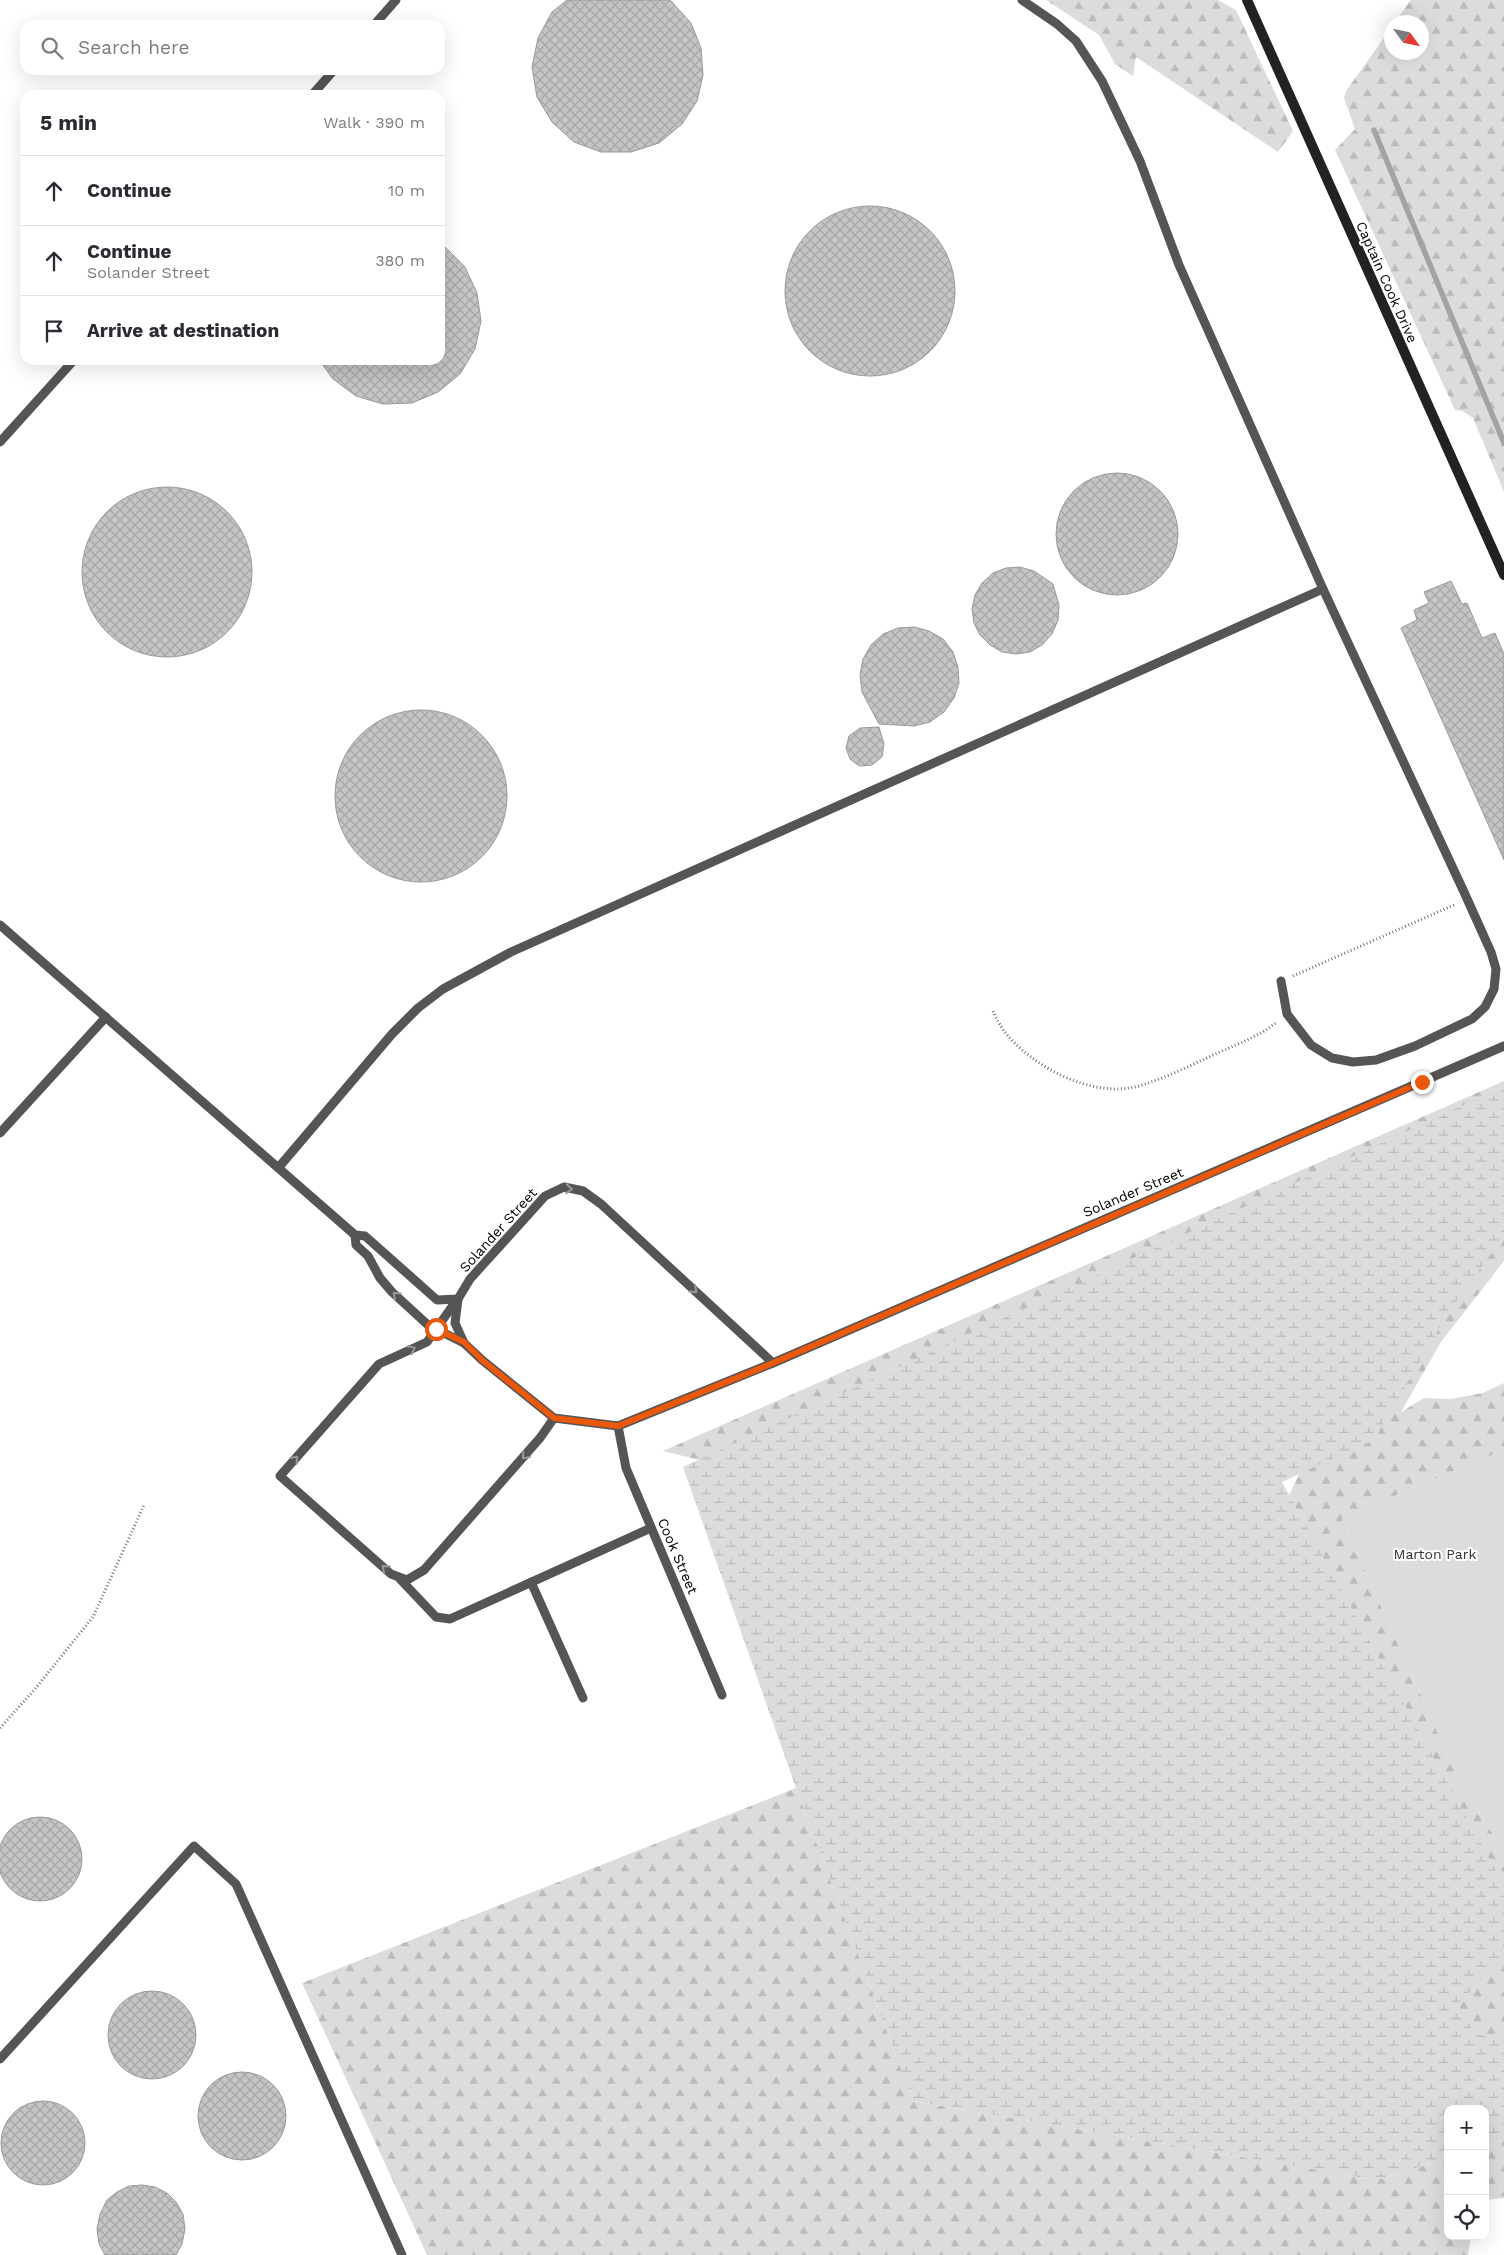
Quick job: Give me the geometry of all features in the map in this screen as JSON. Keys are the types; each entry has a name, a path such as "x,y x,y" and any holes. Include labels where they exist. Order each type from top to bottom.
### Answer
{"main road":[{"name":"Captain Cook Drive","path":"1248,0 1504,575"}],"lane":[{"path":"378,20 396,0"},
{"path":"1022,0 1057,24 1076,41 1102,81 1140,161 1179,265 1323,589 1492,952 1496,969 1494,989 1485,1007 1472,1019 1415,1046 1376,1060 1353,1062 1332,1058 1311,1046 1287,1014 1281,982"},
{"path":"316,90 330,75"},
{"path":"0,442 69,365"},
{"path":"279,1167 392,1034 418,1008 471,973 511,952 1323,589"},
{"path":"0,925 355,1235 365,1236 437,1300 458,1299"},
{"path":"0,1133 106,1017"},
{"name":"Solander Street","path":"773,1363 601,1204 584,1191 564,1187 545,1196 470,1279 458,1299 455,1323 464,1342 482,1360 554,1418 618,1426 773,1363 1504,1046"},
{"path":"355,1235 356,1246 368,1256 380,1278 428,1324 464,1342"},
{"path":"458,1299 427,1342 380,1364 280,1476 391,1574 407,1580 424,1570 534,1446 554,1418"},
{"name":"Cook Street","path":"618,1426 626,1468 722,1695"},
{"path":"399,1577 436,1617 450,1619 651,1528"},
{"path":"531,1582 583,1698"},
{"path":"0,2059 194,1846 236,1884 402,2255"}],"path":[{"path":"1281,982 1459,903 1464,892"},
{"path":"993,1011 1004,1031 1019,1047 1048,1068 1096,1088 1114,1090 1138,1086 1185,1068 1265,1032 1287,1014"},
{"path":"0,1728 35,1689 93,1617 144,1505"}],"green space":[{"path":"1046,0 1218,0 1236,10 1293,131 1278,152 1136,57 1133,76 1115,64 1099,35"},
{"path":"1411,0 1504,0 1504,492 1473,418 1462,411 1455,410 1335,150 1355,129 1344,98 1346,91 1384,38 1384,60 1429,60 1429,15 1400,15"},
{"path":"1504,1081 1504,1261 1441,1342 1401,1412 1424,1398 1451,1399 1483,1393 1504,1383 1504,1450 1342,1518 1461,1785 1504,1851 1504,2060 1457,2037 1280,1514 1308,1456 720,1465 663,1451"},
{"path":"1504,1086 1504,1236 1450,1310 1374,1440 1282,1482 1504,1885 1504,1943 1498,1961 1458,2004 1474,2033 1504,2042 1504,2140 1489,2145 1489,2105 1444,2105 1444,2159 1377,2180 913,2101 796,1788 683,1467"},
{"name":"Marton Park","path":"1504,1450 1504,1851 1461,1785 1342,1518"},
{"path":"796,1788 913,2101 1377,2180 1444,2159 1444,2240 1470,2240 1468,2255 427,2255 302,1983"},
{"path":"1504,2140 1504,2198 1489,2200 1489,2145"}],"building":[{"path":"567,0 670,0 691,23 701,48 703,75 697,101 682,124 659,143 631,152 601,152 574,142 552,122 537,97 532,67 538,38 552,12"},
{"path":"870,206 895,210 910,216 924,225 936,237 945,251 951,266 955,291 951,316 945,331 936,345 924,357 910,366 895,372 870,376 845,372 830,366 816,357 804,345 795,331 789,316 785,291 789,266 795,251 804,237 816,225 830,216 845,210"},
{"path":"445,247 465,267 477,293 481,321 475,349 460,374 438,392 412,403 383,404 356,396 333,379 323,365 445,365"},
{"path":"1117,473 1129,474 1140,478 1160,491 1173,511 1177,522 1177,546 1173,557 1160,577 1140,590 1129,594 1117,595 1105,594 1094,590 1074,577 1061,557 1057,546 1056,534 1057,522 1061,511 1074,491 1094,478 1105,474"},
{"path":"175,487 192,490 215,501 233,518 249,547 252,572 251,589 246,605 238,620 221,638 192,654 159,657 142,654 119,643 96,620 88,605 83,589 82,564 85,547 96,524 119,501 134,493 150,488"},
{"path":"1020,567 1034,571 1053,584 1059,605 1058,620 1052,634 1042,645 1030,652 1016,654 1002,652 990,645 980,635 974,623 972,609 975,595 982,583 993,573 1006,568"},
{"path":"1451,581 1462,604 1467,603 1482,638 1495,633 1504,654 1504,860 1401,628 1417,620 1414,610 1429,603 1424,592"},
{"path":"914,627 929,631 943,639 953,652 958,667 959,683 954,698 944,712 930,722 914,726 879,724 862,692 860,675 863,659 871,645 883,634 898,628"},
{"path":"421,710 438,712 454,717 482,735 500,763 505,779 507,796 505,813 500,829 482,857 454,875 438,880 421,882 404,880 388,875 360,857 342,829 337,813 335,796 337,779 342,763 360,735 388,717 404,712"},
{"path":"879,727 884,744 882,757 872,765 860,766 850,759 846,748 849,736 860,728"},
{"path":"32,1818 48,1818 63,1824 75,1836 81,1851 81,1867 75,1882 63,1894 48,1900 32,1900 17,1894 5,1882 -1,1867 -1,1851 5,1836 17,1824"},
{"path":"152,1991 169,1995 183,2004 192,2018 196,2035 192,2052 183,2066 169,2075 152,2079 135,2075 121,2066 112,2052 108,2035 112,2018 121,2004 135,1995"},
{"path":"242,2072 259,2075 273,2085 283,2099 286,2116 283,2133 273,2147 259,2157 242,2160 225,2157 211,2147 201,2133 198,2116 201,2099 211,2085 225,2075"},
{"path":"43,2101 59,2104 73,2113 82,2127 85,2143 82,2159 73,2173 59,2182 43,2185 27,2182 13,2173 4,2159 1,2143 4,2127 13,2113 27,2104"},
{"path":"129,2186 155,2187 167,2193 176,2202 183,2214 185,2229 182,2244 176,2255 105,2255 99,2244 97,2229 100,2214 107,2200"}],"waterway":[{"path":"1374,130 1504,443"}],"route":[{"path":"436,1329 464,1342 482,1360 554,1418 618,1426 773,1363 1422,1082"}]}
